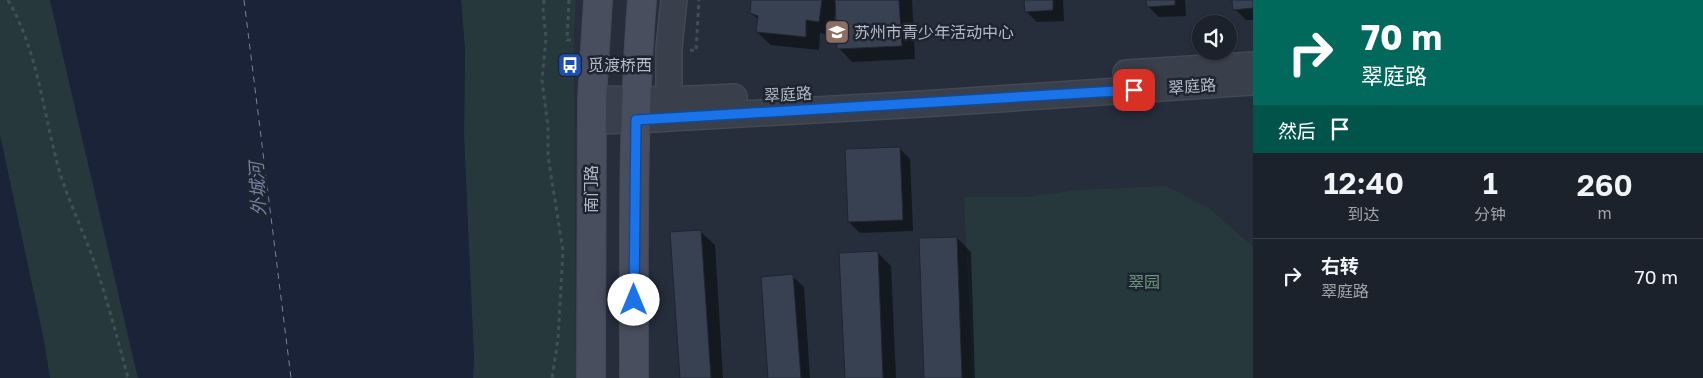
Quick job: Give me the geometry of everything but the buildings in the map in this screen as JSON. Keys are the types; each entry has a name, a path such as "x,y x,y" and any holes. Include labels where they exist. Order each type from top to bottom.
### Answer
{"main road":[{"name":"南门路","path":"591,378 592,110 598,0"},
{"path":"634,378 636,109 642,0"}],"street":[{"path":"668,100 669,48 674,0"},
{"name":"翠庭路","path":"636,109 668,100 922,88 1253,65"},
{"name":"翠庭路","path":"592,110 922,104 1253,82"}],"path":[{"path":"8,0 28,44 45,105 60,173 99,276 128,378"},
{"path":"544,0 543,10 546,38 542,80 548,127 548,156 563,251 558,339 552,378"},
{"path":"567,40 570,0"},
{"path":"696,51 699,0"}],"green space":[{"path":"0,0 50,0 138,378 50,378 43,336 0,135"},
{"path":"461,0 576,0 574,31 576,378 473,378 474,359 464,136 465,50"},
{"name":"翠园","path":"1166,186 1210,209 1253,247 1253,378 972,378 964,197 1026,197 1078,190"}],"water":[{"name":"外城河","path":"50,0 461,0 465,50 464,136 474,359 473,378 138,378"},
{"path":"0,135 43,336 50,378 0,378"}],"ferry route":[{"path":"244,0 291,378"}],"place":[{"name":"苏州市青少年活动中心","path":"837,32"},
{"name":"觅渡桥西","path":"570,65"}],"route":[{"path":"634,300 636,120 1134,90"}]}
